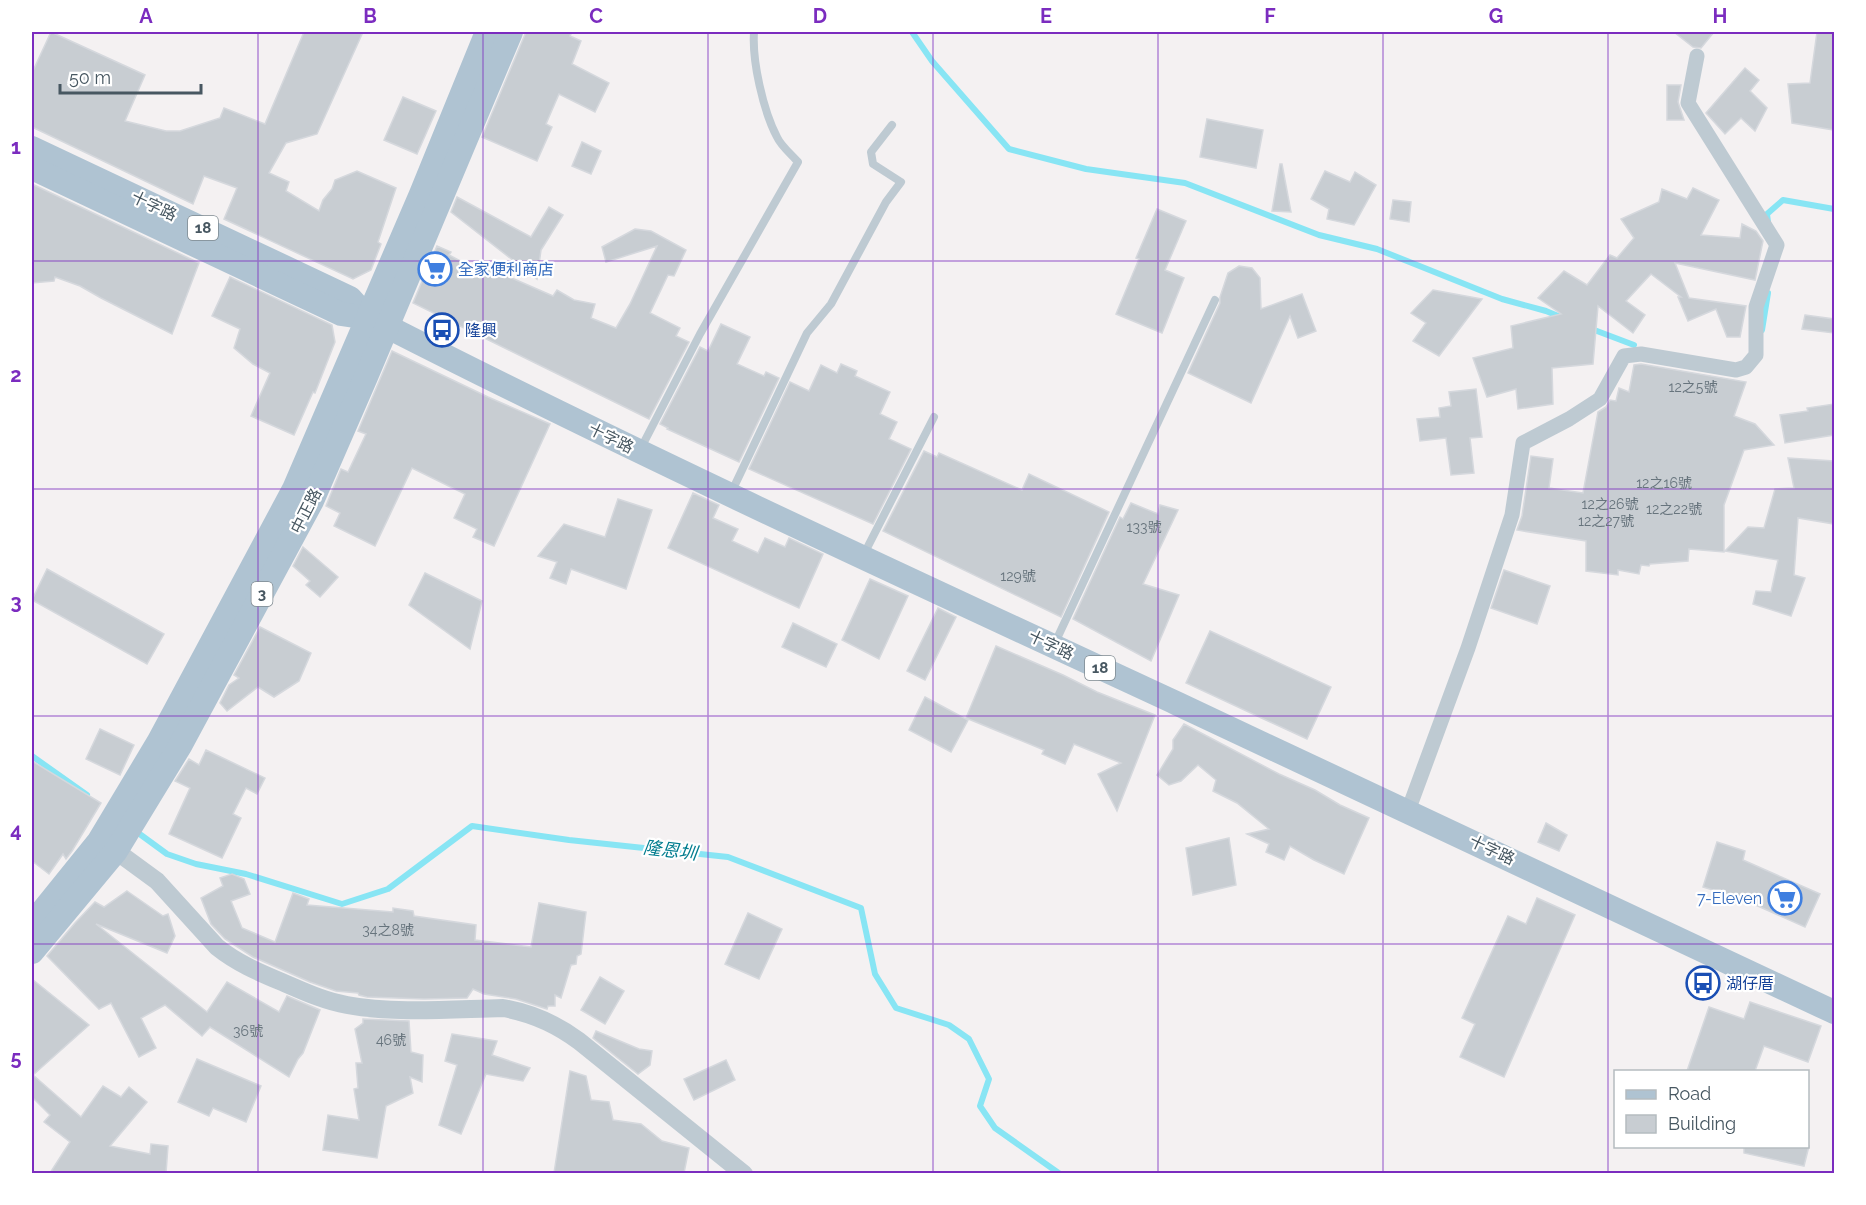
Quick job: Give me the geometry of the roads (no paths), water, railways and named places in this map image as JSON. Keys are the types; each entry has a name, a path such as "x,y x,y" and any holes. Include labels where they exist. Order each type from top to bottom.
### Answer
{"main road":[{"name":"中正路","path":"32,952 180,746 312,501 366,377 377,322 487,32"},
{"name":"中正路","path":"377,322 442,197 511,32"},
{"name":"十字路","path":"32,148 350,298 377,322"},
{"name":"十字路","path":"32,168 341,314 377,322 639,452 1834,1012"},
{"name":"中正路","path":"32,924 107,846"}],"street":[{"path":"1408,811 1468,648 1512,515 1523,443 1600,399 1623,356 1641,354 1736,370 1746,367 1756,355 1756,307 1777,245 1688,103 1697,56"},
{"path":"107,846 157,881 217,947 228,956 252,970 313,995 346,1005 386,1010 503,1008 521,1011 553,1023 579,1041 744,1173"}],"lane":[{"path":"639,452 700,334 798,162 777,138 764,102 753,46 754,32"},
{"path":"730,495 807,333 831,304 886,202 901,182 873,164 871,152 892,125"},
{"path":"1053,646 1215,300"},
{"path":"863,557 934,417"}],"waterway":[{"path":"912,32 932,61 1009,149 1086,169 1185,183 1319,235 1377,249 1502,299 1563,318"},
{"path":"1768,222 1767,214 1783,200 1834,209"},
{"path":"1762,330 1768,293"},
{"path":"1589,328 1634,345"},
{"name":"隆恩圳","path":"32,756 87,795"},
{"name":"隆恩圳","path":"141,835 167,854 196,864 246,874 342,904 388,889 472,826 569,840 728,857 861,908 875,974 896,1008 949,1025 969,1039 989,1079 980,1106 995,1128 1060,1174"}],"place":[{"name":"全家便利商店","path":"435,269"},
{"name":"隆興","path":"442,330"},
{"name":"7-Eleven","path":"1785,898"},
{"name":"湖仔厝","path":"1703,983"}]}
